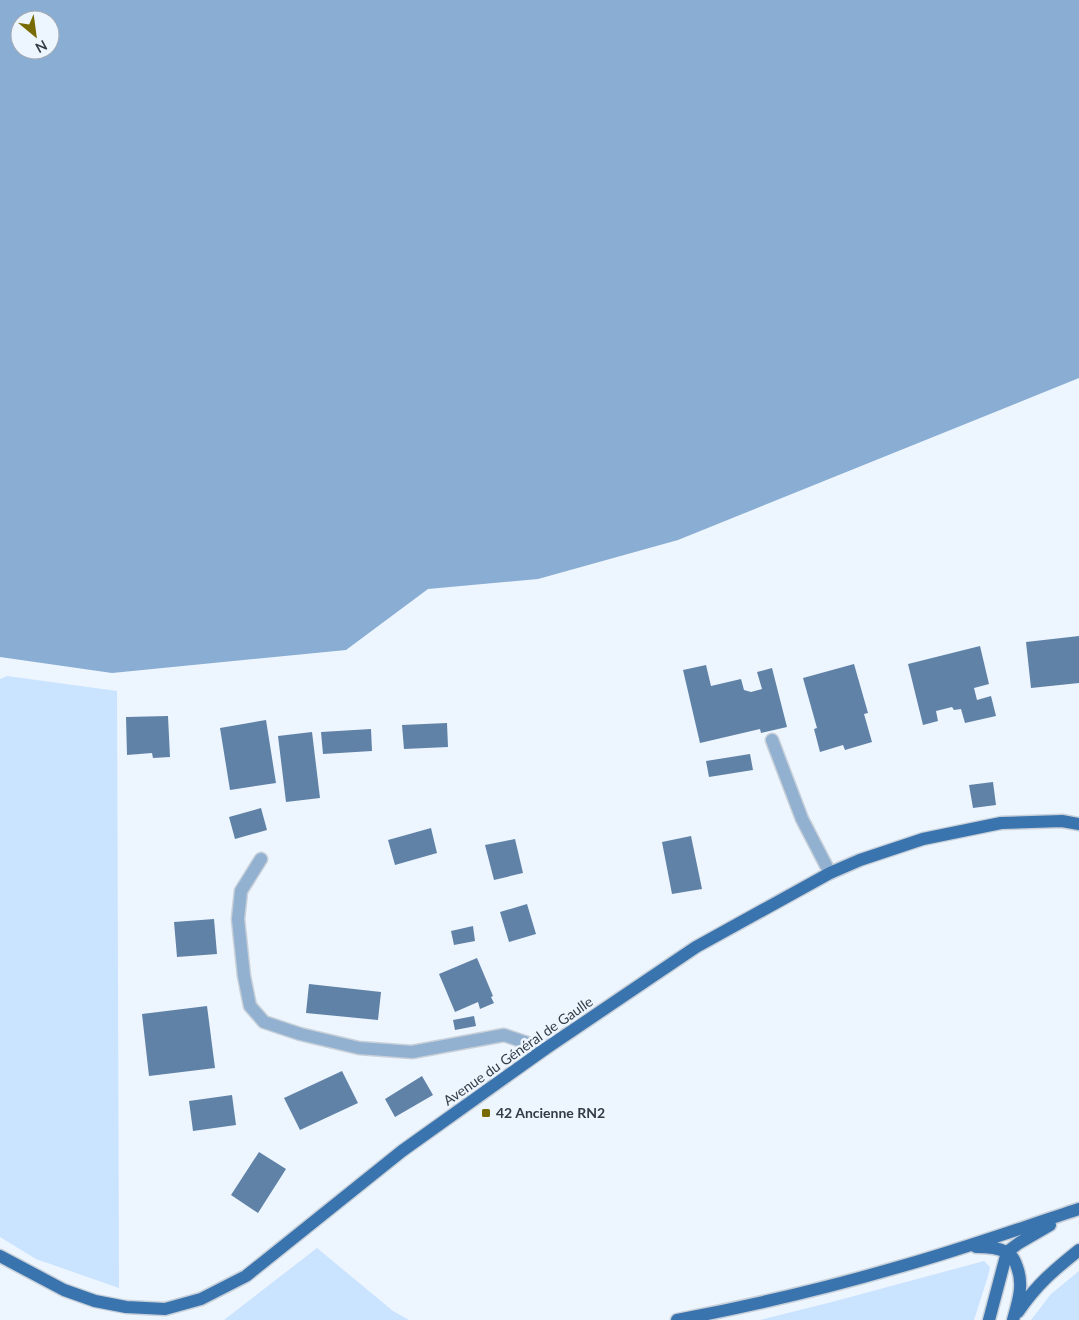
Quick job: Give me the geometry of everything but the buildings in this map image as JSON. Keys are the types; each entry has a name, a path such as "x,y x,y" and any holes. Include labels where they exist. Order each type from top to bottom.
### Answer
{"main road":[{"name":"Avenue du Général de Gaulle","path":"0,1256 64,1290 95,1302 126,1307 165,1308 201,1299 246,1276 402,1151 545,1049 696,947 830,873 860,860 923,839 1001,823 1062,821 1079,824"},
{"path":"677,1320 797,1294 894,1268 1079,1210"},
{"path":"989,1320 1008,1252 1019,1243 1079,1210"},
{"path":"963,1247 990,1247 1008,1252 1015,1260 1020,1280 1019,1300 1013,1320"},
{"path":"1013,1320 1029,1295 1053,1270 1079,1250"}],"street":[{"path":"772,740 802,819 830,873"},
{"path":"261,860 241,891 238,919 244,976 250,1006 264,1022 300,1034 359,1048 412,1052 504,1035 545,1049"}],"shaded area":[{"path":"0,0 1079,0 1079,378 678,540 538,579 428,589 346,650 112,673 0,657"},
{"path":"7,676 117,691 119,1288 36,1259 0,1237 0,679"},
{"path":"317,1248 393,1311 409,1320 224,1320"},
{"path":"984,1261 990,1267 974,1320 760,1320 832,1302"},
{"path":"1079,1271 1079,1320 1031,1320 1051,1294"}],"place":[{"name":"42 Ancienne RN2","path":"486,1113"}]}
